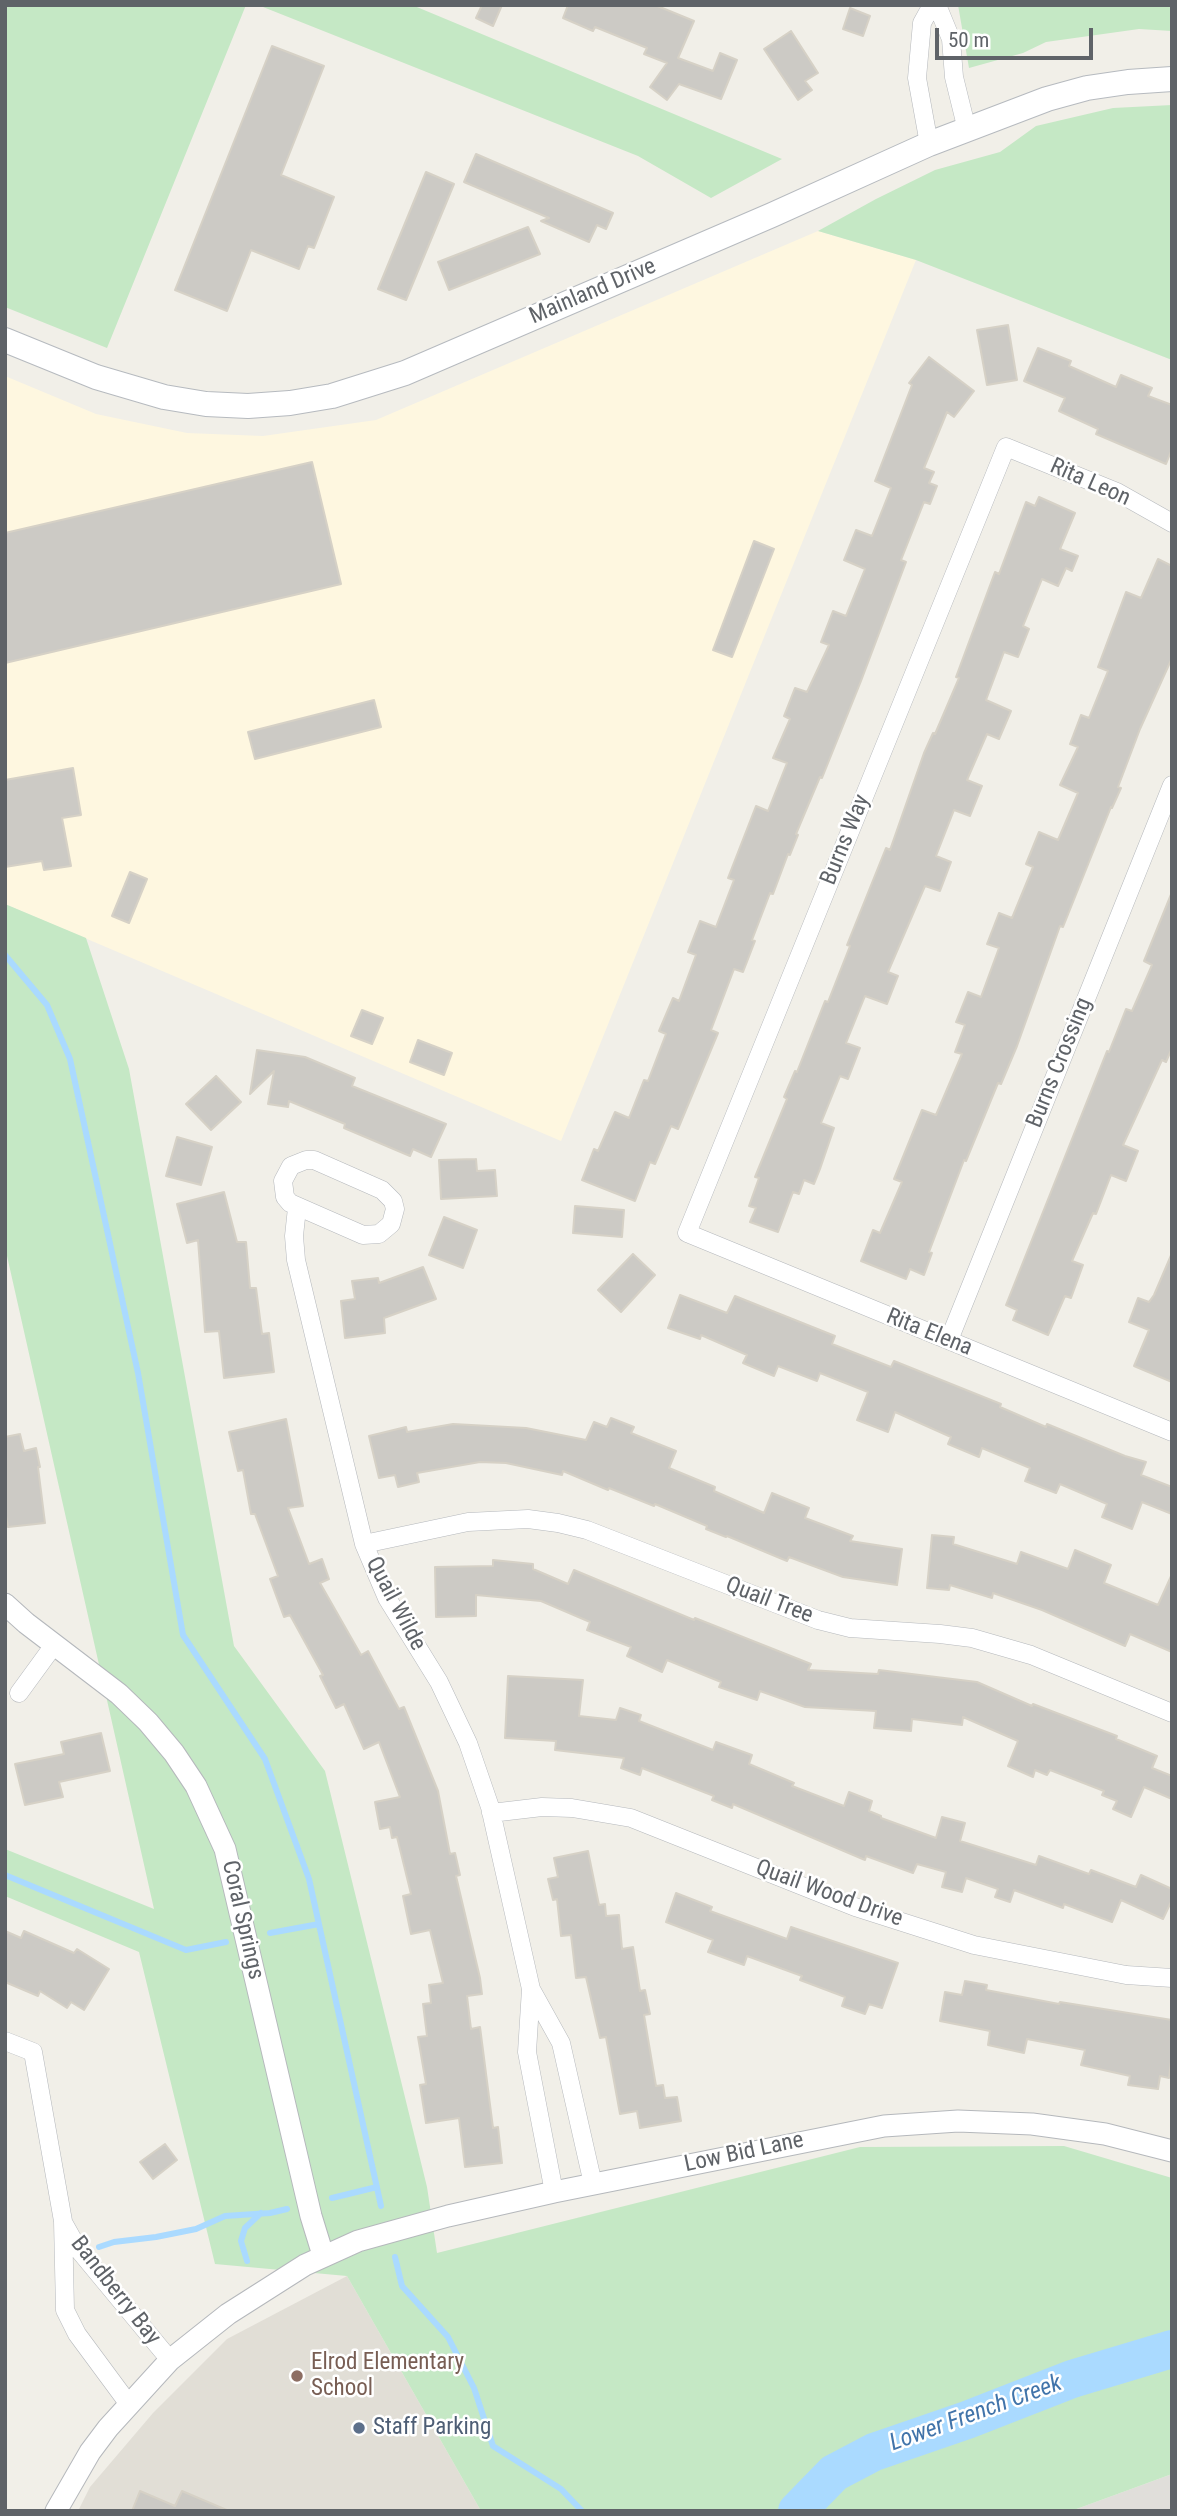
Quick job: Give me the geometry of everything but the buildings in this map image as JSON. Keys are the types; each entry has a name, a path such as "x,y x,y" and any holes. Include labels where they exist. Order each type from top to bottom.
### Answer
{"main road":[{"name":"Mainland Drive","path":"5,340 96,377 164,397 206,404 248,406 332,396 405,373 772,215 929,144 1047,99 1087,88 1172,79"}],"street":[{"path":"929,144 917,78 922,23 934,5 951,39 954,77 967,130"},
{"name":"Rita Leon","path":"1006,447 1117,492 1172,523"},
{"name":"Burns Way","path":"687,1233 1006,447"},
{"name":"Burns Crossing","path":"948,1340 1172,785"},
{"path":"314,1160 382,1190 388,1194 395,1209 391,1224 379,1234 371,1236 297,1208 285,1197 283,1181 290,1166 314,1160"},
{"name":"Quail Wilde","path":"297,1208 294,1236 296,1260 364,1544 387,1598 439,1682 462,1731 491,1814 531,1989 561,2043 593,2184"},
{"name":"Rita Elena","path":"687,1233 1172,1432"},
{"name":"Quail Tree","path":"364,1544 468,1521 528,1520 558,1523 587,1530 818,1620 850,1628 972,1638 1031,1655 1172,1713"},
{"name":"Coral Springs","path":"5,1604 119,1694 157,1732 196,1786 225,1849 311,2216 323,2255"},
{"path":"19,1693 54,1645"},
{"name":"Quail Wood Drive","path":"491,1814 542,1807 572,1808 631,1818 855,1907 974,1945 1126,1975 1172,1978"},
{"name":"Quail Wilde","path":"531,1989 527,2052 554,2192"},
{"name":"Bandberry Bay","path":"5,2041 33,2052 63,2221 65,2310 77,2334 128,2403"},
{"name":"Low Bid Lane","path":"56,2511 90,2452 128,2403 170,2360 228,2314 323,2255 358,2241 554,2192 884,2126 958,2121 1032,2124 1105,2134 1172,2151"},
{"name":"Bandberry Bay","path":"63,2221 78,2249 170,2360"}],"shaded area":[{"path":"818,231 916,260 561,1141 5,904 5,376 96,414 187,433 263,436 376,420"},
{"name":"Elrod Elementary School","path":"347,2276 481,2511 78,2511 90,2487 153,2413 227,2339"},
{"path":"1172,2474 1172,2511 1071,2511"}],"green space":[{"path":"5,5 246,5 107,348 5,307"},
{"path":"258,5 412,5 782,159 711,198 638,156"},
{"path":"958,5 1172,5 1172,31 1139,29 1046,42 1023,53 969,68"},
{"path":"1172,105 1172,360 916,260 818,231 935,170 1000,152 1036,126 1113,108"},
{"path":"5,904 86,938 129,1069 234,1646 325,1771 427,2187 437,2253 860,2147 1064,2146 1172,2178 1172,2474 1071,2511 481,2511 347,2276 215,2264 139,1952 5,1896 5,1849 154,1909 5,1247"}],"waterway":[{"path":"5,955 47,1005 70,1059 138,1373 183,1635 265,1759 309,1879 381,2206"},
{"path":"5,1875 186,1950 226,1942"},
{"path":"270,1933 319,1924"},
{"path":"332,2198 377,2187"},
{"path":"99,2247 114,2242 196,2229 225,2216 287,2209"},
{"path":"247,2261 241,2241 245,2228 261,2213"},
{"path":"395,2257 402,2286 448,2337 474,2388 493,2446 561,2489 582,2511"},
{"name":"Lower French Creek","path":"797,2511 834,2473 874,2452 967,2420 1072,2379 1172,2349"}],"place":[{"name":"Elrod Elementary School","path":"297,2376"},
{"name":"Staff Parking","path":"359,2428"}]}
